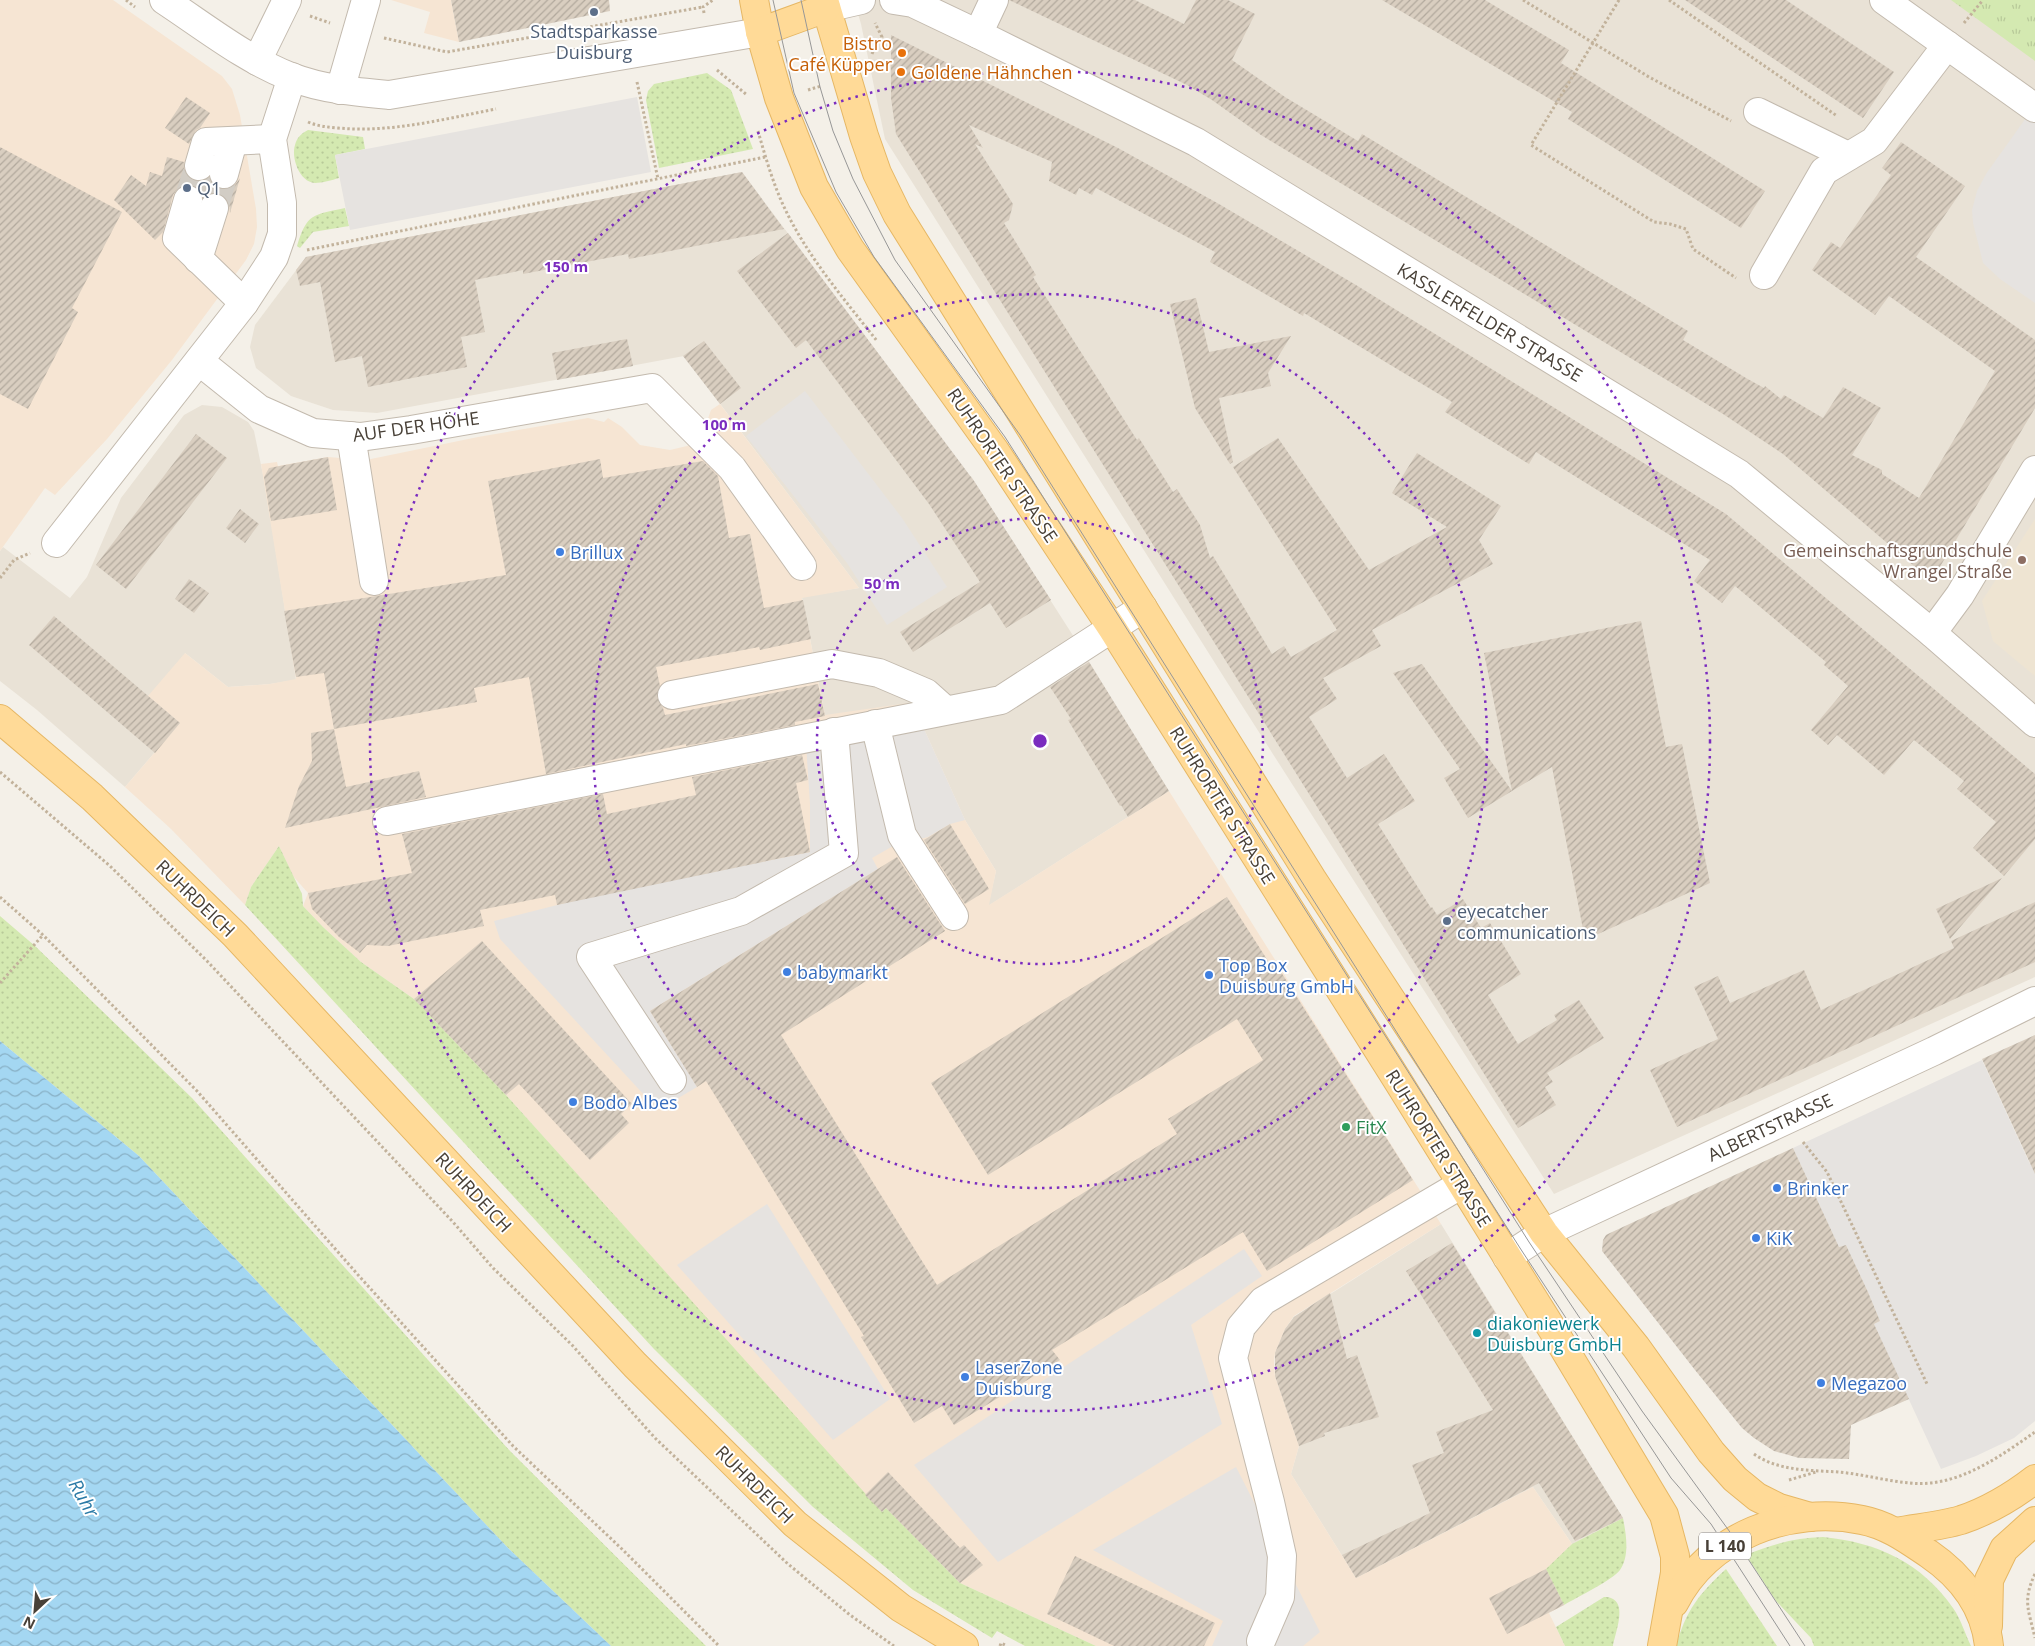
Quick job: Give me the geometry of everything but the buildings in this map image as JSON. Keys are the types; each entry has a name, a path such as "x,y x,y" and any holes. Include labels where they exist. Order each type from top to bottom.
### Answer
{"main road":[{"name":"RUHRORTER STRASSE","path":"754,0 760,32 779,98 814,187 850,249 995,451 1112,628 1462,1184 1664,1515 1675,1556 1675,1573 1662,1646"},
{"name":"RUHRORTER STRASSE","path":"825,4 859,75 877,173 897,214 1312,879 1544,1233 1636,1347 1711,1452 1736,1479 1757,1497 1771,1504 1810,1517 1863,1520 1896,1532 1948,1567 1978,1605 1989,1639"},
{"path":"760,32 825,4"},
{"name":"RUHRDEICH","path":"0,719 92,797 235,935 635,1364 795,1524 901,1608 964,1646"},
{"path":"1896,1532 1960,1520 1993,1507 2035,1479"},
{"name":"RUHRORTER STRASSE","path":"1668,1615 1682,1587 1701,1565 1735,1539 1763,1527 1810,1517"},
{"path":"1989,1639 1989,1580 2004,1549 2035,1521"}],"street":[{"path":"164,0 257,61 292,77 340,90 389,96 760,32"},
{"path":"340,90 366,0"},
{"name":"KASSLERFELDER STRASSE","path":"894,0 913,3 1196,142 1739,474 1932,633 2035,723"},
{"path":"978,34 994,0"},
{"path":"1884,0 2035,108"},
{"path":"257,61 285,4"},
{"path":"825,4 866,7"},
{"path":"1764,276 1824,170 1874,141 1947,45"},
{"path":"56,543 244,303 274,257 282,234 282,203 272,139 292,77"},
{"path":"1746,117 1848,156"},
{"path":"211,170 233,141 272,139"},
{"path":"188,200 177,238 244,303"},
{"path":"198,258 214,208"},
{"name":"AUF DER HÖHE","path":"199,361 259,409 313,433 360,437 411,430 652,388 732,468 802,566"},
{"path":"351,436 374,581"},
{"path":"1932,633 1960,594 2035,470"},
{"path":"387,822 1001,700 1143,608"},
{"path":"672,695 832,664 878,673 926,693 946,710"},
{"path":"875,724 902,835 954,916"},
{"path":"672,1080 591,957 741,911 844,853 834,732"},
{"name":"ALBERTSTRASSE","path":"1507,1257 1544,1233 1925,1055 2035,1001"},
{"path":"1261,1641 1280,1597 1282,1556 1233,1358 1242,1327 1262,1301 1462,1184"}],"path":[{"path":"1524,0 1649,77 1746,117"},
{"path":"1619,0 1531,145 1654,222 1686,229 1692,249 1745,284 1764,276"},
{"path":"1668,0 1874,141"},
{"path":"285,4 357,32 448,52 703,7"},
{"path":"779,98 859,75 872,50 882,37 866,7"},
{"path":"638,82 658,179"},
{"path":"274,257 765,157"},
{"path":"0,578 14,560 56,543"},
{"path":"0,772 110,866 207,962 453,1222 493,1268 572,1345 655,1438 788,1564 850,1615 894,1646"},
{"path":"0,897 43,935 197,1092 358,1276 512,1446 623,1550 719,1646"},
{"path":"0,983 43,935"},
{"path":"1800,1138 1827,1172 1927,1384"},
{"path":"1747,1449 1761,1459 1793,1470 1852,1473 1913,1484 1943,1481 1993,1461 2035,1432"},
{"path":"2035,1574 2029,1588 2027,1609 2035,1638"},
{"path":"1000,1646 1002,1643 1007,1646"}],"shaded area":[{"path":"0,0 113,0 222,76 232,89 240,115 256,209 257,227 254,244 246,260 172,360 107,439 55,495 45,488 0,551"},
{"path":"391,0 451,0 459,42 424,33 430,12"},
{"path":"854,0 2035,0 2035,977 1554,1194 1225,679 885,139 861,24"},
{"path":"637,97 651,172 350,230 335,155"},
{"path":"2028,115 2035,120 2035,303 2000,279 1983,263 1973,223 1972,210 1977,191 1986,174"},
{"path":"742,172 964,468 968,477 971,476 1169,791 988,906 996,871 965,820 920,720 825,716 802,597 859,588 684,356 377,413 333,410 291,396 256,368 250,347 255,325 306,257"},
{"path":"805,391 902,518 947,587 887,625 847,563 746,436"},
{"path":"720,404 859,588 802,598 825,715 915,702 920,720 965,820 996,871 989,905 1169,791 1441,1224 1294,1316 1285,1329 1275,1353 1274,1363 1275,1376 1299,1446 1291,1474 1356,1578 1533,1487 1572,1544 1547,1569 1564,1605 1549,1613 1565,1646 1096,1646 960,1583 886,1508 882,1512 865,1495 506,1095 414,999 361,962 303,906 308,893 293,876 279,846 251,887 245,905 171,829 125,787 180,723 148,696 185,653 228,687 270,684 296,679 261,464 277,462 278,466 328,457 366,460 478,437 588,418 604,422 608,418 622,427 640,445 670,450 687,446 694,442 704,430 711,410"},
{"path":"202,405 222,407 248,422 254,431 266,489 296,680 228,687 185,653 180,723 125,787 37,710 0,681 0,551 3,547 70,598 87,577 121,498 184,415"},
{"name":"Gemeinschaftsgrundschule Wrangel Straße","path":"2035,519 2035,676 1993,641 1982,601"},
{"path":"920,720 965,820 950,824 928,837 893,846 872,858 878,869 650,1011 697,1087 658,1110 500,939 494,921 577,900 810,852 810,804 806,744"},
{"path":"1982,1060 2030,1164 2035,1162 2035,1421 2014,1438 1976,1456 1941,1469 1874,1324 1880,1321 1868,1292 1846,1245 1839,1247 1793,1148"},
{"path":"767,1204 890,1399 833,1440 677,1265"},
{"path":"1441,1224 1623,1518 1572,1544 1533,1487 1356,1578 1291,1474 1299,1446 1275,1376 1275,1353 1285,1329 1294,1317"},
{"path":"1244,1249 1262,1276 1191,1325 1222,1424 998,1562 914,1465"},
{"path":"1236,1467 1320,1632 1303,1646 1212,1646 1223,1621 1093,1550"}],"green space":[{"path":"1951,0 2035,0 2035,61"},
{"path":"707,73 731,90 753,149 659,168 646,100 648,91 654,84"},
{"path":"308,130 363,137 365,149 335,155 339,178 318,183 309,182 301,174 294,156 297,140"},
{"path":"345,208 349,226 313,232 300,248 297,246 304,227 313,217 325,212"},
{"path":"279,846 302,894 303,906 361,962 414,999 506,1095 882,1512 886,1508 960,1583 1096,1646 1025,1646 997,1631 992,1638 913,1590 813,1507 654,1349 245,905 251,887"},
{"path":"0,916 35,946 192,1098 511,1452 706,1646 611,1646 508,1548 139,1156 0,1041"},
{"path":"1623,1518 1626,1551 1620,1570 1603,1583 1564,1605 1546,1569 1572,1544"},
{"path":"1823,1537 1862,1544 1880,1550 1912,1567 1941,1592 1953,1608 1971,1646 1814,1646 1811,1638 1776,1601 1746,1555 1784,1542"},
{"path":"1726,1569 1777,1646 1676,1646 1689,1612 1701,1595"},
{"path":"1604,1597 1612,1598 1617,1602 1619,1608 1613,1646 1565,1646 1556,1627"}],"water":[{"name":"Ruhr","path":"0,1041 139,1156 508,1548 611,1646 0,1646"}],"tunnel":[{"path":"188,200 199,166"},
{"path":"214,208 224,174"}],"tram line":[{"path":"773,0 794,93 836,192 874,257 1005,437 1520,1248 1671,1478 1711,1524 1790,1646"},
{"path":"801,0 820,87 833,131 853,179 895,260 1020,435 1529,1242 1642,1411 1735,1539 1805,1646"}],"place":[{"name":"Stadtsparkasse Duisburg","path":"594,12"},
{"name":"Bistro Café Küpper","path":"902,53"},
{"name":"Goldene Hähnchen","path":"901,72"},
{"name":"Q1","path":"187,188"},
{"name":"Brillux","path":"560,552"},
{"name":"Gemeinschaftsgrundschule Wrangel Straße","path":"2022,560"},
{"name":"eyecatcher communications","path":"1447,921"},
{"name":"babymarkt","path":"787,972"},
{"name":"Top Box Duisburg GmbH","path":"1209,975"},
{"name":"Bodo Albes","path":"573,1102"},
{"name":"FitX","path":"1346,1127"},
{"name":"Brinker","path":"1777,1188"},
{"name":"KiK","path":"1756,1238"},
{"name":"diakoniewerk Duisburg GmbH","path":"1477,1333"},
{"name":"LaserZone Duisburg","path":"965,1377"},
{"name":"Megazoo","path":"1821,1383"}]}
